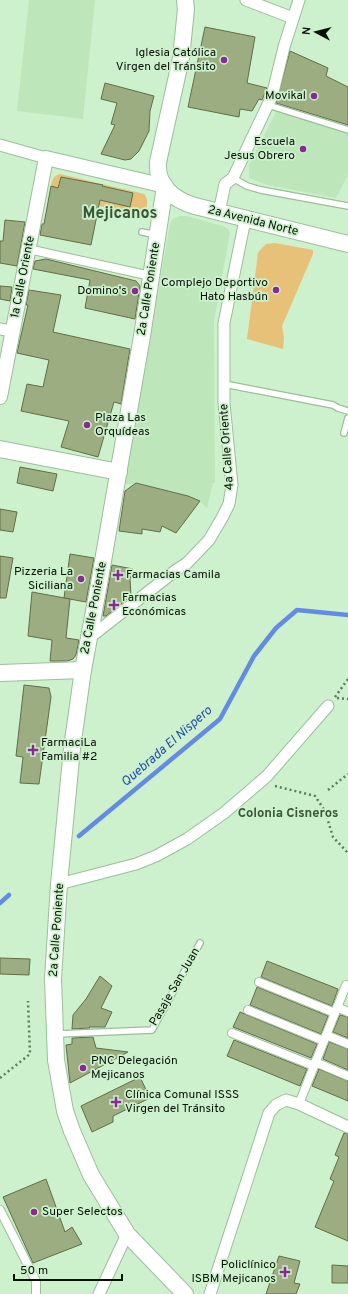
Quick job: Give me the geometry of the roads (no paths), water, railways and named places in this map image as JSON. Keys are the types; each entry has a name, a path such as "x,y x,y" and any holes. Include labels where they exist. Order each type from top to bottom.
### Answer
{"main road":[{"path":"165,186 159,175 158,162 181,58 186,9 185,0"},
{"name":"2a Avenida Norte","path":"165,186 175,198 181,202 245,220 348,244"},
{"name":"2a Calle Poniente","path":"165,186 150,233 151,276 138,336 118,472 83,670 72,748 59,884 53,979 54,1034 60,1085 65,1111 72,1131 91,1175 127,1234 185,1294"},
{"path":"0,449 118,472"},
{"path":"0,673 83,670"}],"street":[{"path":"246,0 293,18"},
{"path":"219,212 225,184 233,178 268,105 299,0"},
{"path":"0,145 46,158 165,186"},
{"name":"1a Calle Oriente","path":"0,397 6,330 28,249 46,158"},
{"name":"4a Calle Oriente","path":"89,638 187,563 209,540 229,504 232,485 224,404 224,322 245,220"},
{"path":"28,249 151,276"},
{"path":"59,884 136,864 156,856 187,839 224,813 267,776 332,702"},
{"path":"259,982 336,1010 348,1012"},
{"path":"299,1104 346,985"},
{"path":"248,1010 325,1038 348,1044"},
{"path":"232,1033 348,1076"},
{"path":"210,1294 270,1113 276,1105 286,1100 299,1104 348,1127"},
{"path":"0,1210 36,1281 36,1294"},
{"path":"100,1294 127,1234"}],"lane":[{"path":"268,105 348,130"},
{"path":"233,178 247,186 261,190 348,206"},
{"path":"224,384 333,405 338,408 348,410"},
{"path":"344,433 348,418"},
{"name":"Pasaje San Juan","path":"54,1034 152,1030 200,944"}],"waterway":[{"name":"Quebrada El Nispero","path":"79,836 220,719 254,656 276,628 297,610 348,615"},
{"name":"Quebrada El Nispero","path":"0,903 9,895"}],"place":[{"name":"Iglesia Católica Virgen del Tránsito","path":"224,60"},
{"name":"Movikal","path":"314,96"},
{"name":"Escuela Jesus Obrero","path":"303,149"},
{"name":"Complejo Deportivo Hato Hasbún","path":"276,290"},
{"name":"Domino's","path":"135,291"},
{"name":"Plaza Las Orquídeas","path":"87,425"},
{"name":"Farmacias Camila","path":"118,575"},
{"name":"Pizzeria La Siciliana","path":"81,579"},
{"name":"Farmacias Económicas","path":"114,605"},
{"name":"FarmaciLa Familia #2","path":"33,750"},
{"name":"PNC Delegación Mejicanos","path":"83,1068"},
{"name":"Clínica Comunal ISSS Virgen del Tránsito","path":"116,1102"},
{"name":"Super Selectos","path":"34,1212"},
{"name":"Policlínico ISBM Mejicanos","path":"285,1272"}],"district":[{"name":"Mejicanos","path":"120,214"},
{"name":"Colonia Cisneros","path":"288,814"}]}
